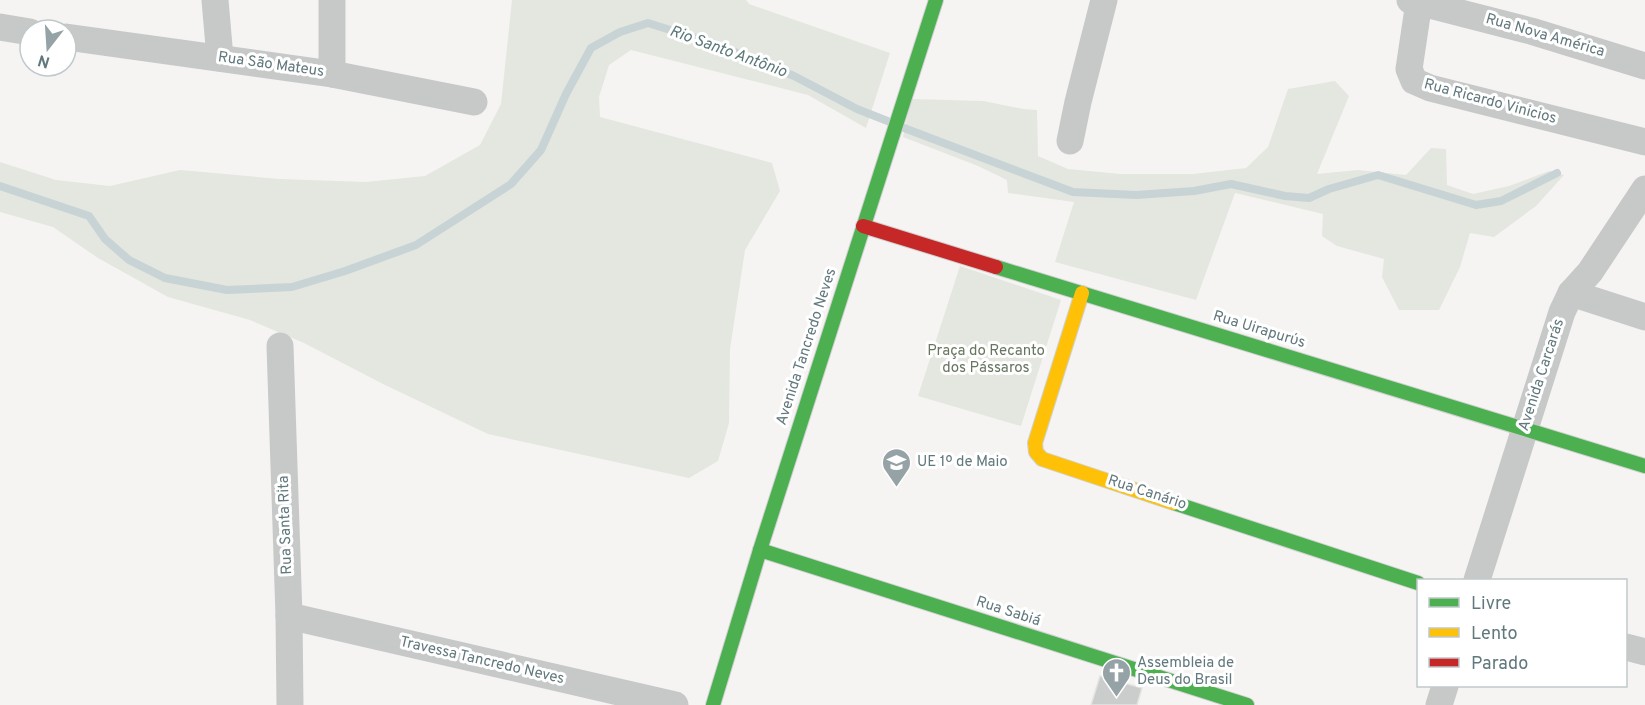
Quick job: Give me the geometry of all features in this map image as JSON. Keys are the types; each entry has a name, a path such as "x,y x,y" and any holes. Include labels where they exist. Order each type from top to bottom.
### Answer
{"street":[{"path":"215,0 220,58"},
{"path":"332,0 332,74"},
{"name":"Avenida Tancredo Neves","path":"713,705 760,550 936,0"},
{"path":"1070,141 1104,0"},
{"name":"Rua Nova América","path":"1415,1 1531,31 1645,66"},
{"name":"Rua Ricardo Vinicios","path":"1415,1 1409,69 1414,81 1430,88 1645,142"},
{"path":"0,27 18,30"},
{"name":"Rua São Mateus","path":"78,39 332,74 474,102"},
{"name":"Avenida Carcarás","path":"1478,579 1562,312 1571,293 1590,272 1645,189"},
{"name":"Rua Uirapurύs","path":"863,226 1645,466"},
{"name":"Rua Canário","path":"1082,293 1035,443 1036,452 1042,459 1417,582"},
{"path":"1571,293 1645,317"},
{"name":"Rua Santa Rita","path":"280,346 290,616 290,705"},
{"name":"Rua Sabiá","path":"760,550 1247,705"},
{"name":"Travessa Tancredo Neves","path":"290,616 675,705"},
{"path":"1627,646 1645,652"},
{"path":"1439,705 1445,687"}],"green space":[{"path":"512,0 746,0 749,4 890,53 866,128 808,95 631,50 609,65 599,97 600,117 772,163 780,191 745,250 730,349 729,423 718,461 689,478 488,434 304,343 250,320 168,297 98,258 53,227 0,212 0,162 56,180 110,186 180,170 280,179 366,182 425,176 480,145 501,104"},
{"path":"1335,81 1349,96 1317,174 1358,170 1406,175 1431,148 1446,149 1447,185 1473,194 1509,186 1549,171 1564,175 1536,206 1494,237 1470,233 1460,267 1439,310 1399,310 1382,277 1384,259 1337,246 1322,236 1323,214 1235,193 1196,300 1055,262 1074,202 1008,193 1007,180 978,166 903,137 911,99 983,101 1037,110 1038,156 1068,169 1120,174 1193,174 1246,168 1268,147 1288,89"},
{"name":"Praça do Recanto dos Pássaros","path":"960,266 1061,300 1021,426 918,396"}],"building":[{"name":"Assembleia de Deus do Brasil","path":"1100,676 1142,688 1137,705 1091,705"}],"waterway":[{"name":"Rio Santo Antônio","path":"0,186 89,216 105,239 129,260 165,278 227,290 292,287 345,271 416,245 511,184 541,150 566,94 591,48 620,32 648,23 715,44 794,76 857,109 890,122"},
{"name":"Rio Santo Antônio","path":"904,128 1073,192 1136,195 1194,191 1231,184 1285,196 1309,198 1329,189 1378,175 1476,205 1501,201 1557,173"}],"traffic: fast":[{"path":"713,705 760,550 936,0"},
{"path":"996,267 1645,466"},
{"path":"1174,503 1417,583"},
{"path":"760,550 1247,705"}],"traffic: slow":[{"path":"1082,293 1035,443 1036,452 1042,459 1174,503"}],"traffic: jam":[{"path":"863,226 996,267"}],"place":[{"name":"UE 1º de Maio","path":"896,488"},
{"name":"Assembleia de Deus do Brasil","path":"1116,698"}]}
